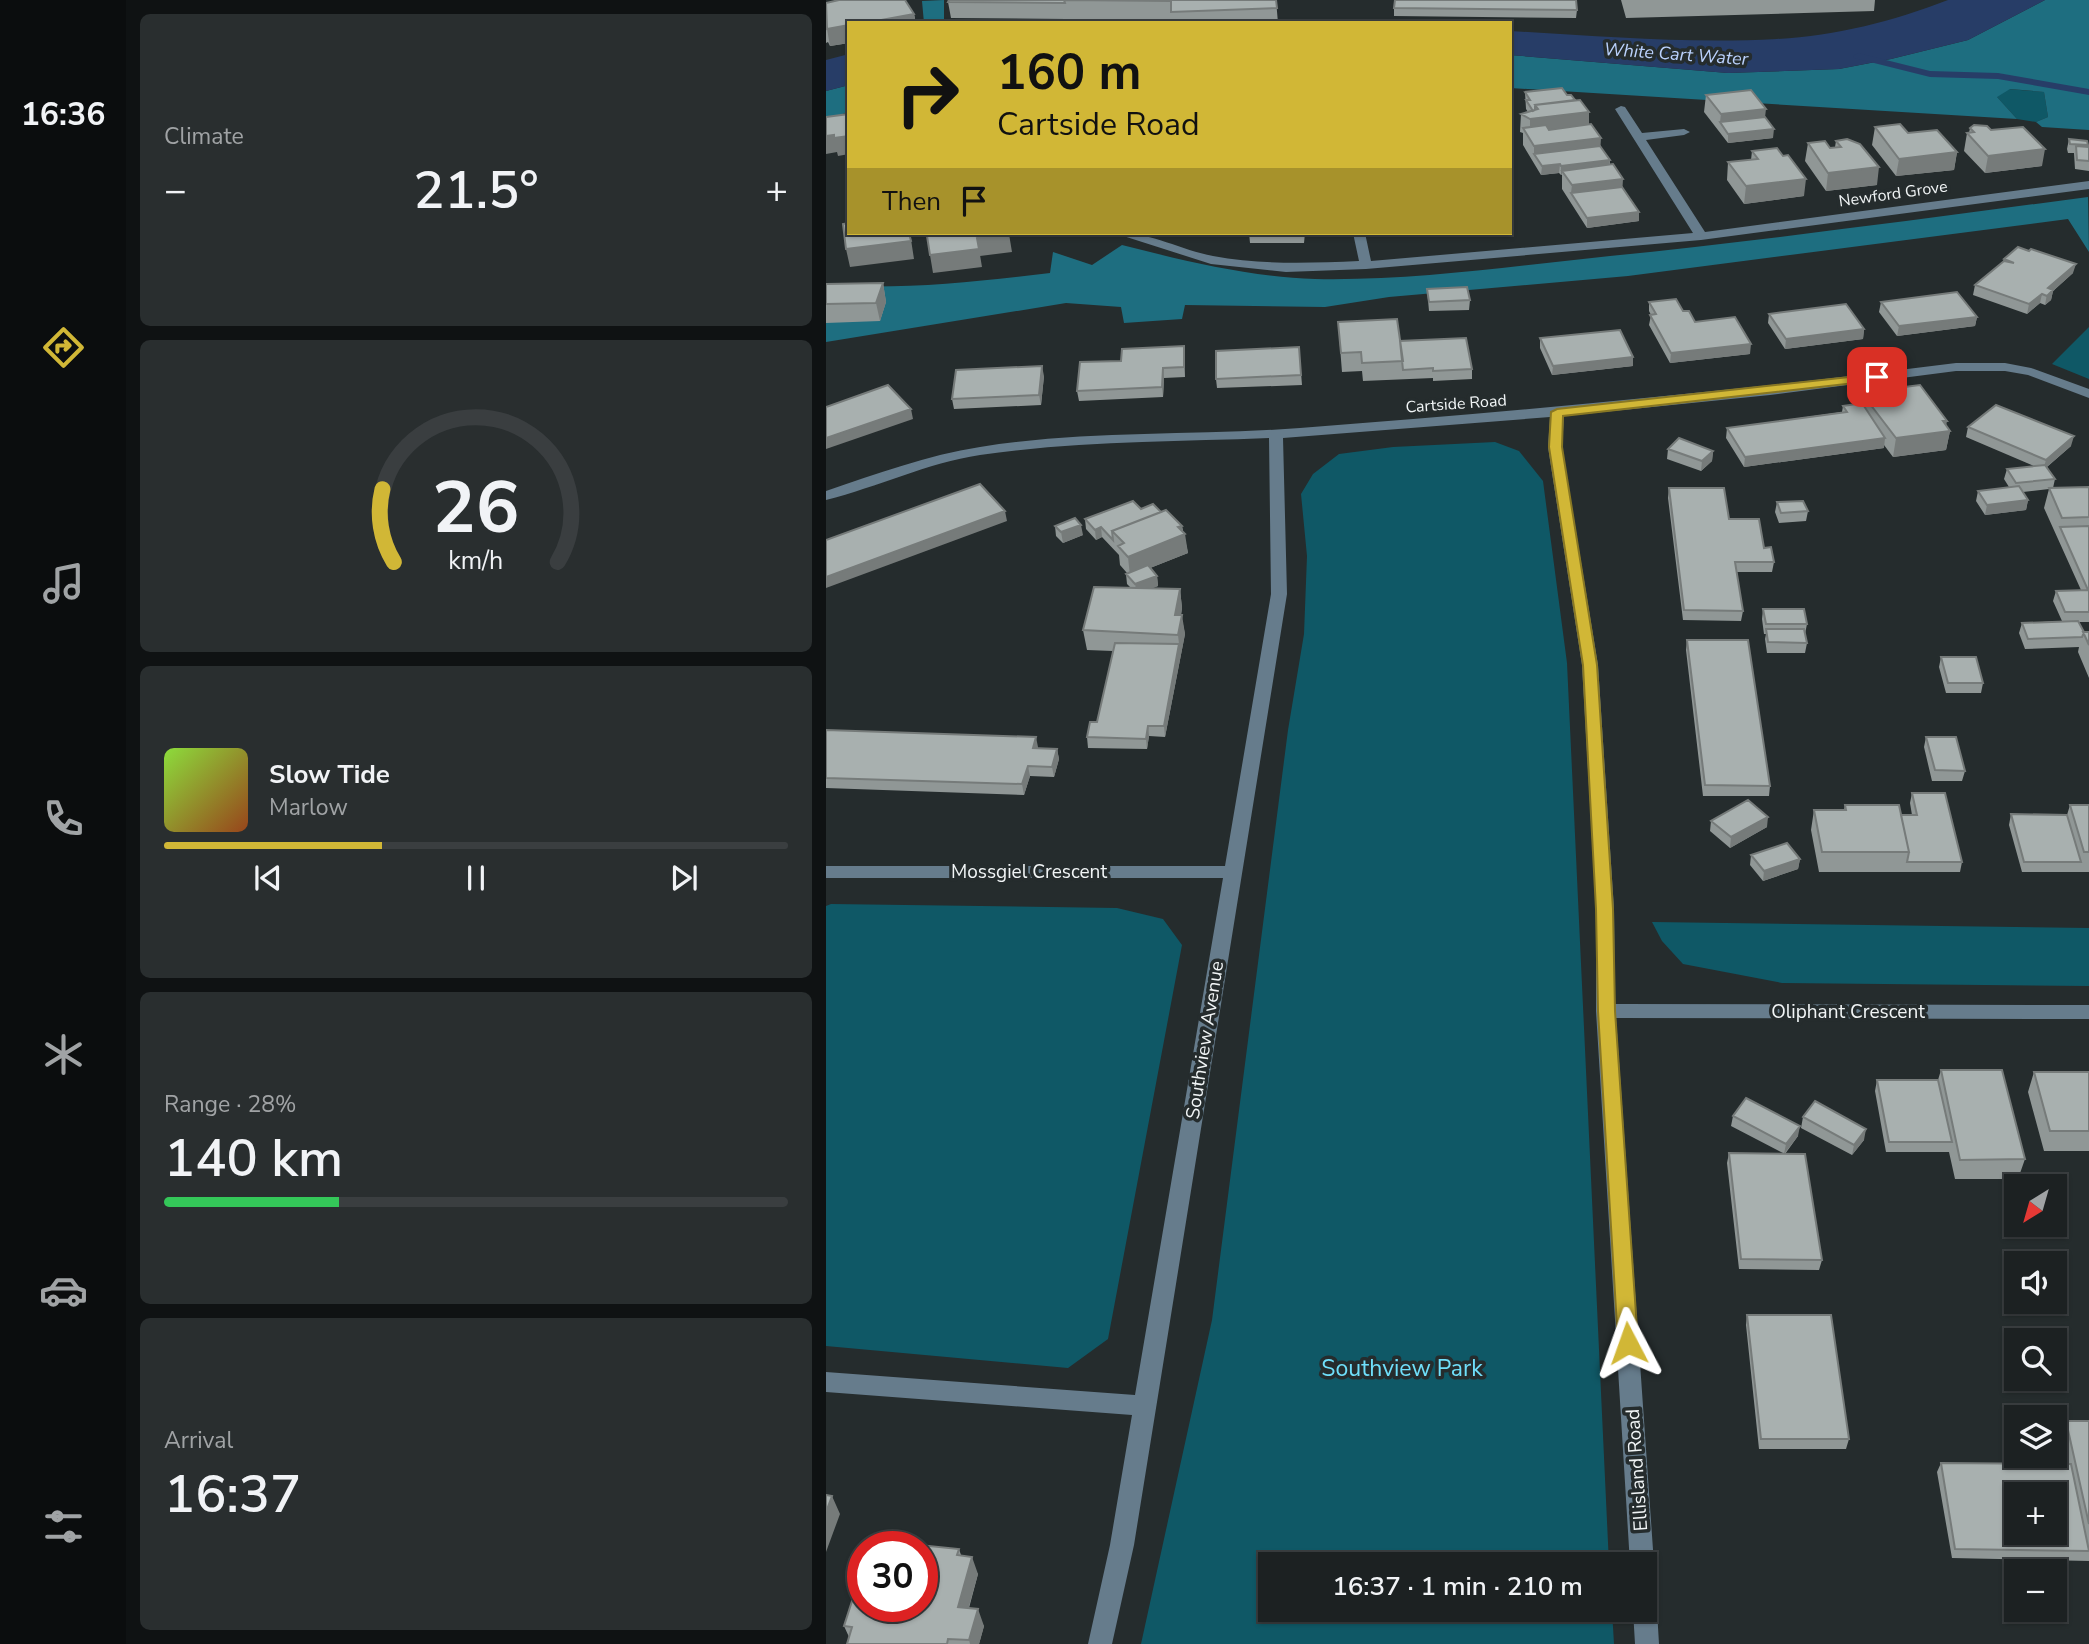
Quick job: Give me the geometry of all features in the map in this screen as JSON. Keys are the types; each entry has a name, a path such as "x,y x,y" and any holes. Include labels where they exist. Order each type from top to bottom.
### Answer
{"street":[{"path":"1621,109 1701,236"},
{"path":"1639,138 1684,132"},
{"name":"Newford Grove","path":"1127,235 1211,260 1286,268 1366,265 1701,236 2089,185"},
{"path":"1359,235 1366,265"},
{"name":"Cartside Road","path":"826,496 906,470 979,451 1099,440 1276,434 1557,412 1770,391 1956,367 2005,367 2031,372 2089,394"},
{"name":"Ellisland Road","path":"1557,412 1555,447 1590,665 1605,909 1606,1011 1641,1552"},
{"name":"Southview Avenue","path":"1100,1644 1122,1545 1279,594 1276,434"},
{"name":"Mossgiel Crescent","path":"826,872 1231,872"},
{"name":"Oliphant Crescent","path":"1606,1011 2089,1012"},
{"path":"826,1382 1143,1406"},
{"path":"1646,1622 1647,1644"}],"green space":[{"path":"2009,89 2044,92 2048,117 2036,122 2017,119 1996,96"},
{"path":"2089,327 2089,379 2052,364"},
{"name":"Southview Park","path":"1495,442 1519,451 1543,481 1567,663 1608,1552 1258,1552 1258,1622 1613,1622 1614,1644 1141,1644 1212,1320 1288,730 1304,634 1307,556 1301,494 1313,474 1339,454 1393,447"},
{"path":"826,906 1117,908 1163,919 1182,945 1108,1339 1068,1368 826,1346"},
{"path":"1652,922 2089,928 2089,986 1782,983 1683,964 1662,941"}],"shaded area":[{"path":"944,0 944,21 924,21 922,1"},
{"path":"2045,0 2089,0 2089,130 2042,127 2036,122 2048,117 2044,92 2010,89 1997,97 2017,119 1512,88 1512,55 1728,73 1839,69 1968,40"},
{"path":"847,86 847,113 826,119 826,91"},
{"path":"2088,197 2089,252 2068,219 1628,276 1389,297 1325,307 1185,305 1182,319 1124,323 1121,307 1066,303 826,342 826,285 910,286 1050,273 1053,252 1092,265 1122,245 1266,275 1315,279 1389,278 1729,243"}],"water":[{"name":"White Cart Water","path":"1948,0 2045,0 1968,40 1839,69 1728,73 1512,55 1512,31 1677,40 1777,39 1821,35 1907,15"},
{"path":"847,55 847,86 826,91 826,60"}],"building":[{"path":"839,0 905,0 914,14 876,21 847,21 847,25 827,29 826,3"},
{"path":"1064,0 1065,3 948,2"},
{"path":"1064,0 1276,0 1277,8 1171,12 1171,1"},
{"path":"1395,0 1576,0 1577,10 1394,8"},
{"path":"1562,88 1575,100 1535,105 1533,111 1526,100 1530,100 1525,92"},
{"path":"1751,90 1766,109 1721,114 1706,95"},
{"path":"1580,100 1589,112 1530,119 1521,114 1538,109 1535,105"},
{"path":"847,114 847,136 826,136 826,117"},
{"path":"1765,117 1774,129 1728,134 1720,122"},
{"path":"1591,124 1601,138 1534,146 1523,128 1546,125 1549,130"},
{"path":"1900,124 1908,133 1937,130 1957,152 1899,159 1875,127"},
{"path":"1974,125 1987,126 1991,130 2023,127 2045,149 1988,156 1967,133 1974,132 1970,128"},
{"path":"1847,139 1860,144 1879,167 1828,173 1808,143 1825,141 1830,148 1841,147 1836,141"},
{"path":"2069,139 2087,141 2088,145 2070,144"},
{"path":"1600,146 1610,160 1542,166 1534,154"},
{"path":"2076,146 2089,147 2089,161 2077,160"},
{"path":"1777,148 1783,156 1788,155 1806,179 1746,186 1728,162 1758,159 1752,151"},
{"path":"1613,164 1623,179 1572,185 1562,171"},
{"path":"1622,187 1639,212 1587,218 1571,193"},
{"path":"847,223 847,235 910,235 911,241 846,249 843,224"},
{"path":"1001,235 977,238 979,249 930,255 927,236"},
{"path":"2018,247 2076,264 2048,288 2053,290 2047,296 2042,294 2029,304 1975,285 2004,261 2014,263 2004,259"},
{"path":"883,283 876,303 826,304 826,284"},
{"path":"1467,287 1470,300 1429,302 1427,289"},
{"path":"1957,292 1977,317 1899,326 1881,302"},
{"path":"1676,299 1683,311 1689,311 1695,322 1735,317 1751,344 1671,353 1650,315 1656,314 1649,302"},
{"path":"1846,304 1864,329 1786,339 1769,314"},
{"path":"1397,319 1403,361 1362,363 1361,352 1341,353 1338,322"},
{"path":"1620,330 1633,357 1553,366 1540,338"},
{"path":"1466,338 1472,369 1403,370 1400,341"},
{"path":"1184,346 1184,367 1163,368 1162,387 1077,391 1080,362 1121,361 1122,349"},
{"path":"1299,347 1301,375 1216,379 1216,351"},
{"path":"1042,366 1039,395 952,399 956,370"},
{"path":"888,385 911,409 826,438 826,407"},
{"path":"1920,385 1947,421 1943,421 1950,431 1896,438 1867,400 1886,398 1880,390"},
{"path":"1862,403 1885,438 1745,457 1727,428 1847,412 1843,406"},
{"path":"1996,405 2074,436 2046,460 1968,427"},
{"path":"1679,438 1713,451 1702,461 1668,449"},
{"path":"2045,465 2055,479 2016,483 2007,469"},
{"path":"980,484 1005,511 826,577 826,540"},
{"path":"2019,486 2028,500 1987,505 1978,491"},
{"path":"2089,487 2089,517 2062,518 2049,488"},
{"path":"1669,488 1724,488 1729,519 1759,519 1764,548 1771,547 1774,562 1735,562 1743,611 1684,610"},
{"path":"1133,501 1141,509 1153,504 1161,512 1112,531 1113,540 1101,527 1095,530 1085,519"},
{"path":"1803,501 1808,511 1781,513 1777,502"},
{"path":"1166,510 1182,526 1178,527 1185,534 1128,557 1118,546 1124,543 1112,531"},
{"path":"1075,518 1081,525 1061,532 1055,526"},
{"path":"2089,526 2089,612 2065,612 2056,591 2088,590 2060,527"},
{"path":"1148,565 1157,576 1135,584 1126,574"},
{"path":"1094,587 1180,589 1175,615 1182,615 1178,635 1083,630"},
{"path":"1763,609 1804,609 1807,624 1766,624"},
{"path":"2078,621 2084,632 2082,637 2028,639 2022,623"},
{"path":"1766,629 1804,629 1807,643 1768,642"},
{"path":"2083,632 2089,632 2089,645"},
{"path":"1687,640 1748,640 1770,786 1705,785"},
{"path":"1115,643 1179,644 1164,726 1148,726 1146,739 1087,737 1090,722 1097,722"},
{"path":"1941,657 1976,657 1983,683 1948,683"},
{"path":"826,730 1036,737 1033,748 1057,749 1052,767 1028,766 1022,784 826,778"},
{"path":"1926,737 1956,737 1965,771 1935,770"},
{"path":"1912,793 1945,793 1962,862 1907,862 1909,852 1901,815 1917,815"},
{"path":"1748,800 1768,817 1731,837 1711,821"},
{"path":"1845,805 1899,805 1909,852 1822,852 1814,810 1846,810"},
{"path":"2070,805 2089,805 2089,852 2084,852"},
{"path":"2011,814 2067,815 2081,862 2024,862"},
{"path":"1787,843 1800,859 1764,871 1751,855"},
{"path":"1941,1070 2002,1070 2025,1159 1960,1160"},
{"path":"2034,1072 2089,1072 2089,1131 2050,1131"},
{"path":"1877,1080 1938,1080 1952,1142 1889,1142"},
{"path":"1746,1098 1800,1126 1786,1144 1733,1116"},
{"path":"1815,1101 1866,1129 1854,1145 1803,1117"},
{"path":"1729,1153 1805,1154 1822,1260 1741,1259"},
{"path":"1747,1315 1831,1315 1849,1439 1761,1439"},
{"path":"2067,1421 2089,1421 2089,1524 2067,1425"},
{"path":"1941,1463 2004,1463 2004,1468 2067,1468 2067,1464 2071,1464 2089,1551 1955,1549"},
{"path":"826,1495 832,1496 826,1512"},
{"path":"938,1547 959,1549 957,1555 972,1557 958,1607 978,1609 969,1640 948,1639 947,1644 847,1644 852,1627 844,1626 847,1617 847,1622 938,1622"}],"waterway":[{"path":"1858,56 1930,74 1998,76 2089,92"}],"route":[{"path":"1628,1343 1606,1011 1605,909 1590,665 1555,447 1557,412 1770,391 1877,377"}]}
